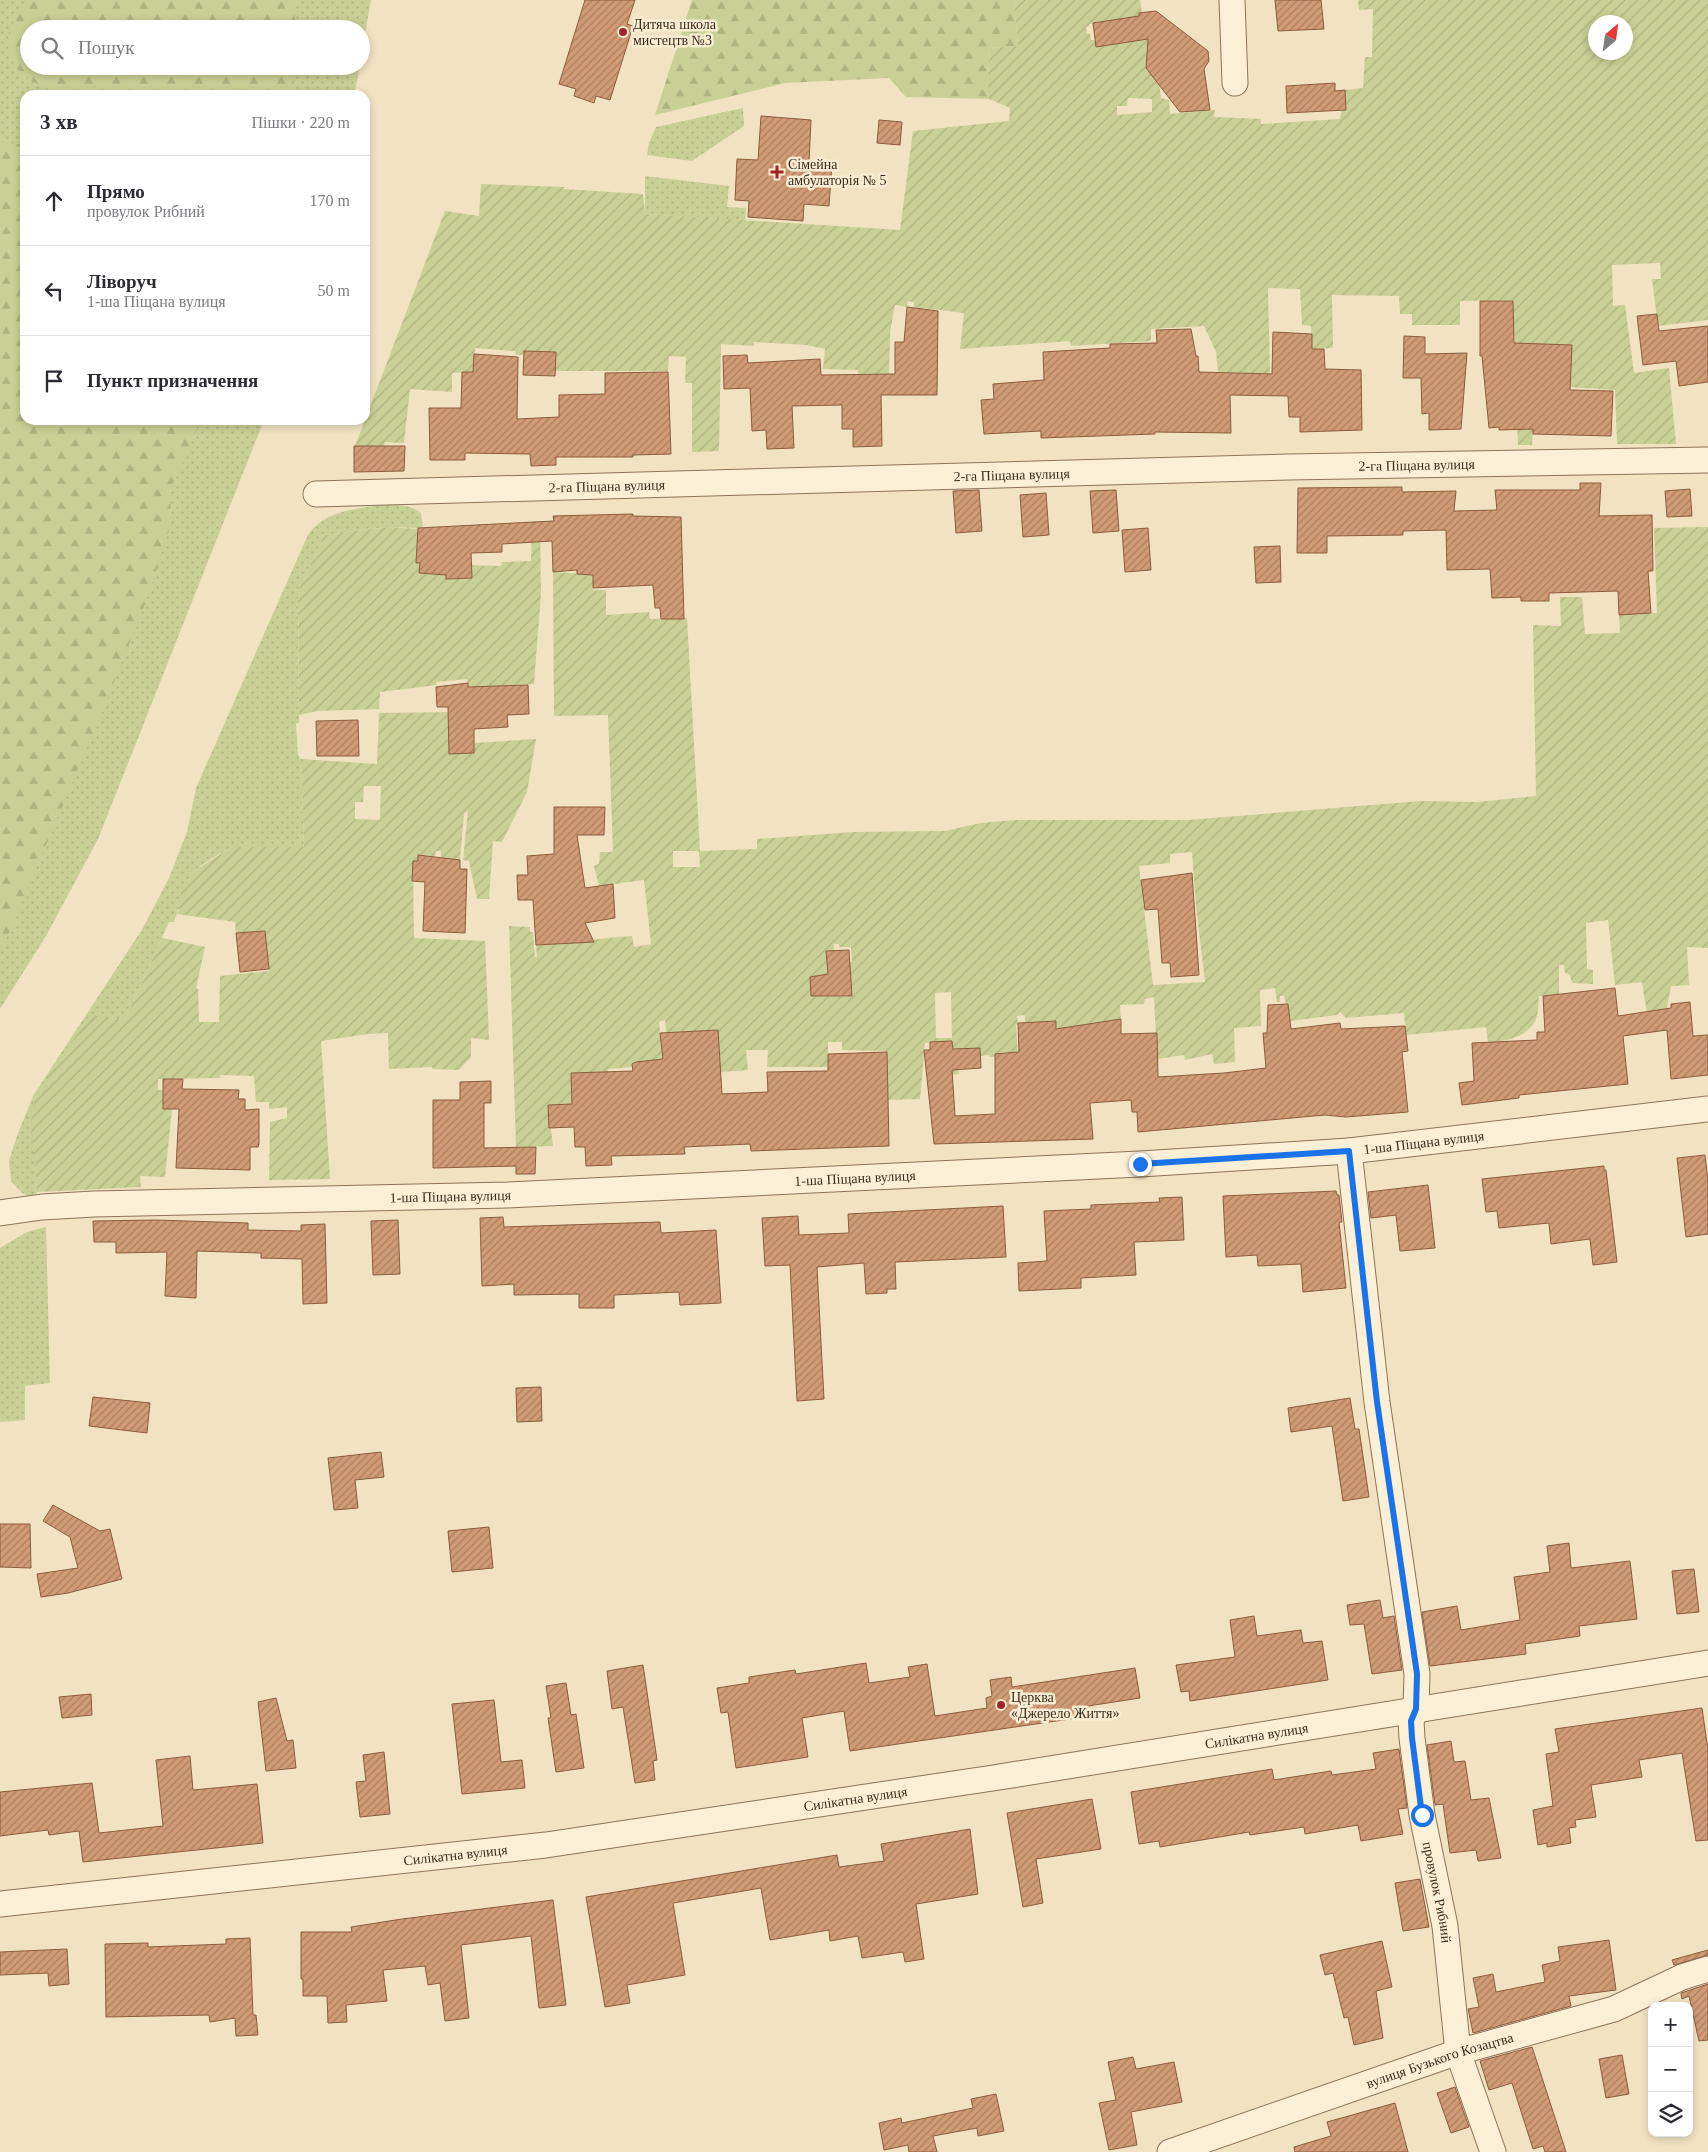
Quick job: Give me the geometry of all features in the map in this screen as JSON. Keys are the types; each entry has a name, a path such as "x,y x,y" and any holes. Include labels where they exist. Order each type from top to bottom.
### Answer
{"street":[{"path":"1232,0 1235,83"},
{"name":"2-га Піщана вулиця","path":"316,494 1289,467 1708,460"},
{"name":"1-ша Піщана вулиця","path":"0,1213 42,1207 94,1204 507,1195 1140,1164 1349,1151 1708,1109"},
{"name":"провулок Рибний","path":"1349,1151 1377,1402 1417,1674 1416,1709 1411,1721 1422,1815 1445,1926 1458,2052 1493,2152"},
{"name":"Силікатна вулиця","path":"0,1904 546,1844 993,1778 1708,1663"},
{"name":"вулиця Бузького Козацтва","path":"1170,2152 1458,2052 1614,2009 1682,1977 1708,1969"}],"green space":[{"path":"0,0 371,0 367,20 20,20 20,75 358,75 355,90 20,90 20,425 262,425 98,839 46,936 0,1009"},
{"path":"27,0 296,0 295,20 20,20 20,71 12,60 8,43 11,26"},
{"path":"692,0 1014,0 1018,46 990,48 987,92 989,99 906,97 889,78 785,83 655,115"},
{"path":"1014,0 1140,0 1142,13 1152,29 1161,98 1169,100 1170,114 1215,110 1214,117 1261,119 1261,124 1340,119 1345,90 1363,88 1365,57 1372,57 1373,9 1359,10 1358,0 1708,0 1708,320 1658,326 1652,279 1661,279 1660,263 1612,265 1613,306 1625,305 1634,373 1669,368 1676,444 1617,444 1615,390 1537,385 1532,445 1518,445 1513,300 1460,301 1460,325 1412,325 1412,314 1400,314 1399,296 1332,295 1333,348 1312,349 1311,326 1302,325 1300,289 1268,288 1270,374 1218,372 1216,352 1204,326 1151,329 1151,341 1071,346 1070,341 960,349 964,313 914,307 914,302 908,301 907,307 895,305 890,332 889,374 858,374 858,370 823,369 825,349 807,345 754,342 754,346 721,344 719,451 692,452 692,383 685,383 686,357 669,356 668,371 555,371 555,352 524,351 523,355 516,355 515,351 475,348 473,372 452,373 452,392 410,389 404,443 385,442 384,446 355,446 363,425 370,425 370,407 445,211 479,216 481,184 564,187 564,189 643,194 645,214 900,230 913,131 1009,121 1010,108 989,99 987,92 990,48 1018,46","holes":["1114,20 1095,40 1091,40 1090,33 1087,34 1086,27 1089,24","1128,98 1152,99 1152,112 1117,115 1117,106 1127,106"]},
{"path":"25,75 292,75 291,90 73,90 51,89"},
{"path":"743,108 744,126 692,161 647,155 649,143 656,127"},
{"path":"0,142 20,144 20,425 199,425 171,488 170,527 150,591 101,715 0,954"},
{"path":"645,176 729,186 727,207 746,208 745,221 645,214"},
{"path":"382,505 403,506 417,510 421,513 423,528 387,527 324,535 298,591 299,722 296,724 298,755 301,759 304,847 232,847 191,873 174,922 169,922 125,1020 33,1103 37,1192 35,1199 22,1193 11,1181 9,1161 33,1096 143,928 169,878 187,832 196,788 307,537 313,528 330,517 350,510"},
{"path":"540,521 541,593 534,684 468,688 467,679 436,682 437,685 380,692 379,709 317,711 299,715 298,591 324,535 388,527 418,529 416,562 420,563 419,573 435,574 435,565 446,564 446,579 472,578 471,565 501,566 502,562 531,561 532,522"},
{"path":"1708,527 1708,948 1687,947 1689,985 1671,986 1666,1013 1647,1014 1642,982 1615,985 1608,920 1586,923 1587,969 1593,970 1593,984 1572,983 1570,975 1565,973 1564,965 1559,965 1559,995 1539,996 1535,1021 1527,1031 1508,1040 1494,1042 1488,1042 1486,1027 1406,1035 1404,1013 1346,1018 1340,1012 1337,1015 1290,1021 1288,1004 1286,1004 1284,996 1280,996 1280,1002 1277,1002 1275,988 1260,990 1261,1026 1234,1028 1235,1062 1214,1064 1212,1054 1185,1060 1184,1055 1157,1059 1154,997 1145,999 1144,1004 1120,1005 1121,1023 1099,1022 1062,1031 1025,1023 1025,1015 1017,1016 1018,1023 1024,1023 1024,1025 1016,1025 1018,1054 989,1057 989,1055 980,1056 980,1048 958,1049 959,1074 952,1075 950,1041 925,1043 920,1099 888,1100 886,1051 842,1050 842,1042 828,1042 828,1067 767,1067 768,1050 746,1050 748,1070 721,1072 718,1030 689,1032 668,1047 665,1020 659,1022 663,1065 647,1061 636,1062 633,1067 608,1069 609,1086 572,1101 571,1104 548,1105 553,1146 516,1147 509,926 530,927 530,932 533,932 535,957 537,957 536,945 632,936 634,947 651,944 644,880 599,886 594,866 599,864 600,852 612,852 613,850 608,715 554,716 553,572 606,575 593,582 593,590 606,590 606,615 649,612 650,619 687,618 700,851 757,849 757,839 853,832 945,831 981,823 1015,820 1188,820 1421,801 1477,802 1536,796 1533,625 1561,626 1560,597 1582,597 1585,634 1620,633 1619,615 1657,613 1654,528","holes":["673,851 699,851 700,867 673,867","1192,852 1205,982 1153,985 1139,866 1170,863 1170,854","834,944 839,944 839,947 851,947 852,962 841,963 842,983 851,983 852,997 811,996 810,977 828,974 826,951 834,950","951,992 952,1038 936,1038 935,993"]},
{"path":"450,712 449,754 474,753 474,743 536,739 527,792 502,842 493,841 489,899 477,899 469,861 463,860 468,810 464,814 460,860 441,859 441,851 436,851 435,856 418,855 418,861 413,861 414,938 485,941 489,1040 471,1038 471,1057 459,1070 433,1069 432,1067 389,1069 388,1033 321,1041 330,1179 269,1180 270,1122 287,1118 287,1107 269,1109 269,1102 256,1102 254,1076 220,1075 220,1078 158,1079 158,1090 169,1090 163,1098 163,1109 172,1109 165,1177 140,1176 141,1187 37,1192 32,1142 32,1116 36,1095 90,1015 125,1020 162,938 205,947 196,988 198,989 199,1022 219,1022 220,976 269,971 265,931 236,933 235,922 177,914 179,910 176,905 191,873 232,847 304,847 301,759 377,764 379,713","holes":["364,786 381,786 380,820 355,819 355,802 363,802"]},
{"path":"46,1227 50,1383 25,1386 25,1420 0,1422 0,1248 27,1232"}],"building":[{"path":"585,0 635,0 627,24 633,26 610,100 596,96 594,103 574,96 576,89 559,84"},
{"path":"1275,0 1321,0 1324,29 1278,31"},
{"path":"1156,11 1208,51 1209,61 1204,69 1210,110 1180,112 1146,68 1148,39 1096,47 1093,23 1139,16 1139,13"},
{"path":"1335,83 1335,91 1345,90 1346,110 1287,113 1286,86"},
{"path":"761,116 811,120 809,162 832,163 829,206 804,204 803,221 748,217 749,201 735,200 737,159 758,160"},
{"path":"879,120 902,122 900,145 877,143"},
{"path":"1480,301 1513,301 1514,343 1572,345 1570,390 1613,391 1611,436 1533,434 1533,429 1499,430 1499,427 1489,428 1482,356 1480,356"},
{"path":"907,307 938,311 937,395 881,395 882,446 853,447 853,429 842,429 842,405 792,406 794,448 767,449 766,430 752,431 750,388 724,389 723,356 747,355 748,363 820,359 821,375 895,374 895,342 904,342"},
{"path":"1657,314 1659,331 1708,326 1708,382 1679,386 1676,361 1643,365 1637,316"},
{"path":"1191,329 1196,356 1198,356 1199,372 1272,374 1273,332 1312,334 1312,349 1324,349 1325,369 1361,370 1362,430 1300,432 1300,417 1289,417 1288,396 1230,395 1231,433 1155,432 1155,434 1041,438 1041,431 984,434 981,400 994,399 993,384 1044,380 1043,352 1110,348 1110,344 1157,343 1156,330"},
{"path":"1404,336 1425,337 1425,354 1467,353 1461,429 1429,430 1429,413 1422,414 1421,378 1403,378"},
{"path":"524,351 556,352 555,376 523,375"},
{"path":"474,354 518,357 517,419 559,417 559,395 605,394 605,373 668,372 671,454 633,455 633,457 556,457 556,465 531,466 530,454 465,453 465,460 430,460 429,408 461,408 462,372 473,372"},
{"path":"354,446 405,446 404,471 354,472"},
{"path":"1580,483 1601,483 1599,516 1652,515 1653,571 1648,571 1651,613 1619,615 1618,591 1549,593 1549,601 1521,601 1521,597 1492,598 1490,569 1447,570 1446,530 1403,531 1403,535 1327,536 1327,553 1297,553 1298,488 1402,487 1402,492 1456,491 1454,511 1497,510 1495,490 1580,490"},
{"path":"1690,489 1692,516 1667,517 1665,491"},
{"path":"979,490 982,531 956,533 953,491"},
{"path":"1116,490 1119,531 1093,533 1090,491"},
{"path":"1046,493 1049,535 1023,537 1020,495"},
{"path":"633,514 633,516 681,517 684,619 661,619 660,608 655,608 653,585 593,588 593,575 577,574 577,570 553,572 552,541 502,544 502,552 471,553 472,578 446,579 446,575 419,573 420,563 416,563 418,528 554,521 553,516"},
{"path":"1148,528 1151,570 1125,572 1122,530"},
{"path":"1280,546 1281,582 1256,583 1254,547"},
{"path":"468,683 468,687 528,685 529,714 507,715 508,727 474,729 474,753 449,754 448,707 437,707 436,687"},
{"path":"358,720 359,756 317,756 316,721"},
{"path":"554,807 605,807 604,835 577,835 585,888 613,884 615,918 585,923 594,942 536,945 533,900 518,900 517,875 528,875 527,856 554,854"},
{"path":"418,855 460,860 460,869 467,869 465,933 423,931 425,882 412,881 413,861 418,861"},
{"path":"1192,873 1199,975 1171,977 1170,963 1162,963 1158,909 1145,910 1141,880"},
{"path":"265,931 269,969 240,972 236,933"},
{"path":"849,950 852,996 811,996 810,977 828,974 826,951"},
{"path":"1615,988 1618,1016 1671,1008 1671,1004 1690,1002 1693,1036 1708,1035 1708,1075 1671,1079 1667,1030 1623,1036 1628,1084 1519,1095 1519,1098 1462,1105 1459,1083 1474,1081 1472,1043 1537,1040 1537,1032 1545,1032 1543,996"},
{"path":"1288,1004 1291,1029 1340,1023 1341,1029 1405,1026 1408,1051 1402,1052 1408,1112 1346,1117 1325,1115 1138,1132 1137,1112 1132,1112 1131,1100 1090,1103 1093,1139 934,1144 924,1050 930,1050 930,1042 952,1041 953,1049 980,1048 981,1068 952,1070 955,1116 995,1114 995,1054 1019,1052 1018,1023 1056,1021 1056,1029 1121,1019 1121,1034 1157,1033 1158,1077 1224,1073 1266,1068 1263,1033 1267,1033 1268,1005"},
{"path":"718,1030 722,1094 768,1092 767,1072 828,1071 828,1054 887,1052 889,1146 751,1151 750,1144 684,1147 685,1154 611,1156 612,1165 586,1166 585,1147 575,1147 574,1127 549,1128 548,1105 572,1104 571,1073 633,1071 632,1064 636,1062 663,1059 660,1033"},
{"path":"163,1079 183,1079 182,1089 239,1090 238,1099 245,1099 245,1110 259,1109 259,1144 258,1147 250,1147 250,1170 176,1168 179,1109 163,1109"},
{"path":"491,1081 491,1103 484,1103 484,1148 536,1147 535,1174 516,1174 516,1166 433,1168 433,1100 460,1100 460,1082"},
{"path":"1705,1155 1708,1181 1708,1234 1686,1237 1677,1158"},
{"path":"1604,1166 1617,1262 1593,1265 1590,1239 1551,1244 1549,1223 1499,1228 1497,1211 1486,1212 1482,1179"},
{"path":"1428,1185 1435,1248 1400,1251 1396,1215 1371,1218 1368,1192"},
{"path":"1336,1191 1337,1195 1339,1195 1342,1222 1339,1222 1346,1288 1303,1292 1301,1264 1258,1266 1257,1255 1226,1257 1223,1196"},
{"path":"1182,1197 1184,1240 1134,1242 1136,1275 1081,1278 1081,1288 1019,1291 1018,1263 1047,1261 1044,1211 1091,1209 1091,1205 1160,1202 1159,1198"},
{"path":"1003,1206 1006,1257 895,1262 896,1289 887,1289 887,1293 866,1294 864,1263 817,1267 824,1399 797,1401 790,1265 765,1266 762,1218 798,1216 799,1235 849,1233 848,1214"},
{"path":"503,1217 504,1227 660,1222 661,1233 716,1230 721,1303 680,1305 679,1292 614,1295 614,1308 579,1308 579,1294 514,1295 514,1284 482,1286 480,1218"},
{"path":"155,1220 248,1223 248,1230 301,1231 301,1225 325,1224 327,1303 303,1304 302,1259 261,1258 261,1253 197,1251 196,1298 165,1296 167,1252 116,1253 116,1242 94,1242 93,1221"},
{"path":"398,1220 400,1274 373,1275 371,1221"},
{"path":"541,1387 542,1421 517,1422 516,1388"},
{"path":"93,1397 150,1403 147,1433 89,1426"},
{"path":"1350,1398 1355,1429 1359,1429 1369,1497 1343,1501 1332,1426 1291,1432 1288,1408"},
{"path":"381,1452 384,1477 355,1480 358,1508 334,1510 328,1458"},
{"path":"53,1505 100,1531 110,1529 122,1579 68,1593 41,1597 37,1574 78,1568 70,1537 43,1521"},
{"path":"0,1524 30,1524 31,1568 0,1567"},
{"path":"489,1527 493,1568 452,1572 448,1531"},
{"path":"1569,1543 1571,1568 1630,1561 1637,1619 1579,1626 1580,1636 1525,1644 1526,1654 1430,1666 1422,1612 1457,1606 1461,1630 1520,1620 1514,1577 1550,1572 1547,1546"},
{"path":"1694,1569 1699,1612 1677,1614 1672,1571"},
{"path":"1380,1600 1383,1618 1394,1616 1402,1670 1372,1674 1364,1624 1350,1625 1347,1605"},
{"path":"1254,1616 1257,1636 1301,1630 1303,1643 1322,1641 1328,1680 1190,1701 1189,1691 1181,1692 1176,1665 1235,1657 1230,1620"},
{"path":"866,1663 869,1683 910,1677 908,1667 927,1664 935,1716 987,1708 986,1698 992,1696 990,1680 1011,1677 1012,1687 1135,1668 1140,1698 1075,1708 1077,1718 850,1751 844,1711 802,1718 808,1757 736,1768 728,1712 721,1713 717,1688 749,1683 749,1677 795,1670 796,1674"},
{"path":"643,1665 657,1760 653,1761 655,1780 635,1783 623,1707 612,1709 607,1671"},
{"path":"566,1683 571,1715 576,1714 584,1768 556,1772 548,1718 551,1718 546,1686"},
{"path":"91,1694 92,1715 62,1718 59,1697"},
{"path":"276,1698 287,1741 293,1740 296,1768 266,1771 258,1702"},
{"path":"494,1700 501,1762 522,1760 525,1788 462,1794 452,1704"},
{"path":"1702,1708 1708,1750 1708,1840 1696,1841 1682,1753 1639,1760 1642,1777 1591,1785 1596,1817 1575,1820 1576,1827 1569,1828 1571,1843 1547,1847 1547,1843 1538,1845 1533,1810 1553,1806 1546,1754 1559,1752 1555,1729"},
{"path":"1451,1741 1454,1762 1465,1761 1471,1800 1489,1798 1501,1858 1478,1861 1476,1850 1450,1853 1443,1804 1435,1805 1427,1745"},
{"path":"1399,1749 1407,1808 1398,1809 1403,1834 1361,1841 1358,1825 1305,1834 1304,1827 1250,1835 1249,1832 1160,1847 1159,1841 1139,1844 1131,1792 1272,1769 1274,1780 1331,1771 1332,1775 1376,1769 1373,1753"},
{"path":"384,1752 390,1814 360,1817 356,1782 366,1781 363,1755"},
{"path":"190,1756 193,1790 257,1784 263,1843 83,1862 79,1831 49,1835 48,1830 0,1836 0,1792 92,1783 99,1833 163,1826 156,1760"},
{"path":"1092,1799 1101,1849 1036,1859 1043,1903 1023,1907 1007,1813"},
{"path":"970,1829 978,1894 916,1904 924,1959 905,1962 903,1952 862,1958 858,1936 830,1941 829,1930 770,1940 761,1888 673,1903 685,1975 627,1985 630,2003 605,2007 586,1897 837,1855 839,1867 884,1861 881,1844"},
{"path":"1420,1879 1429,1927 1403,1931 1395,1883"},
{"path":"553,1900 566,2005 539,2008 531,1936 461,1945 469,2018 445,2021 440,1983 428,1985 425,1966 383,1970 387,2001 346,2005 347,2022 328,2023 327,1996 303,1996 301,1932 352,1932 351,1927"},
{"path":"250,1938 253,2015 256,2015 258,2035 236,2036 235,2018 210,2022 209,2015 106,2017 105,1944 148,1943 148,1947 226,1944 226,1939"},
{"path":"1609,1940 1616,1990 1569,1996 1571,2006 1473,2033 1468,2009 1479,2007 1473,1978 1493,1974 1496,1992 1545,1982 1542,1965 1560,1961 1558,1947"},
{"path":"1382,1941 1392,1987 1376,1991 1383,2038 1354,2045 1348,2017 1344,2018 1333,1973 1325,1975 1320,1955"},
{"path":"67,1949 69,1984 49,1986 48,1973 0,1975 0,1952"},
{"path":"1708,1950 1708,1955 1674,1965 1672,1960"},
{"path":"1708,1984 1708,2040 1699,2041 1693,2014 1693,2002 1690,2002 1689,1996 1682,1999 1681,1993"},
{"path":"1532,2047 1566,2152 1545,2152 1543,2146 1533,2149 1512,2083 1489,2090 1480,2061"},
{"path":"1622,2055 1629,2094 1606,2098 1599,2059"},
{"path":"1133,2057 1136,2069 1174,2062 1182,2102 1131,2112 1137,2145 1109,2150 1099,2103 1116,2100 1108,2062"},
{"path":"1455,2087 1469,2127 1451,2133 1437,2093"},
{"path":"996,2094 1004,2131 978,2136 977,2128 933,2136 937,2152 909,2152 908,2145 884,2150 879,2123 901,2118 902,2123 973,2108 971,2099"},
{"path":"1395,2103 1408,2152 1295,2152 1294,2147 1331,2136 1327,2122"}],"place":[{"name":"Дитяча школа мистецтв №3","path":"623,32"},
{"name":"Сімейна амбулаторія № 5","path":"777,172"},
{"name":"Церква «Джерело Життя»","path":"1001,1705"}],"route":[{"path":"1140,1164 1349,1151 1377,1402 1417,1674 1416,1709 1411,1721 1422,1815"}]}
